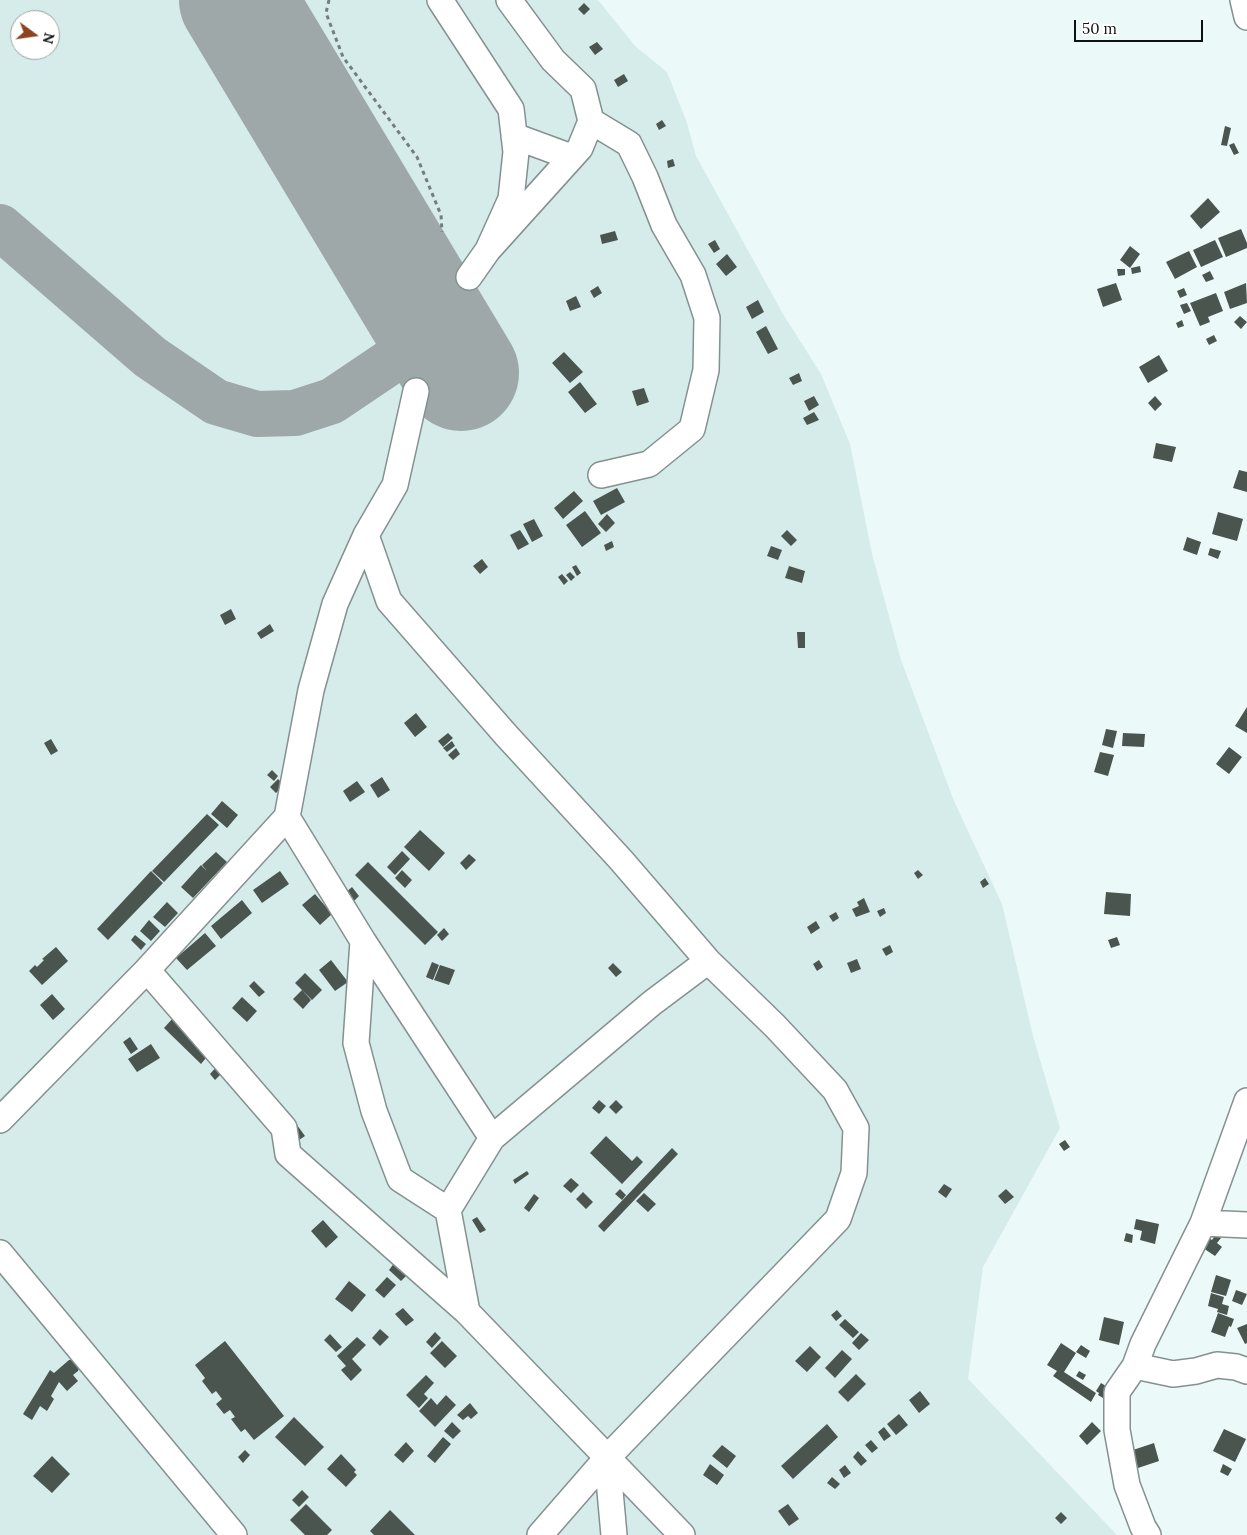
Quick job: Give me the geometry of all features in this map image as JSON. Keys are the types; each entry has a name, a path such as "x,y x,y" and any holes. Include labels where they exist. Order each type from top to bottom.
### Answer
{"street":[{"path":"440,0 511,109 516,152 511,199 488,250"},
{"path":"469,277 488,250 580,148 591,121 584,89 553,60 509,0"},
{"path":"1243,0 1247,17"},
{"path":"591,121 629,144 645,177 664,225 693,274 707,318 706,370 692,429 649,464 601,475"},
{"path":"514,136 572,157"},
{"path":"0,1120 147,970 287,817 311,690 335,604 366,535 395,485 416,392"},
{"path":"366,535 389,601 506,735 621,860 708,961 775,1026 835,1090 856,1128 854,1173 838,1219 607,1458 540,1535"},
{"path":"287,817 363,941 492,1138"},
{"path":"363,941 356,1044 374,1111 400,1179 448,1210"},
{"path":"468,1312 448,1210 492,1138 652,1003 708,961"},
{"path":"147,970 284,1128 288,1154 468,1312 682,1535"},
{"path":"1148,1535 1126,1485 1117,1430 1116,1392 1135,1366 1143,1344 1203,1223 1247,1101"},
{"path":"1203,1223 1247,1225"},
{"path":"0,1253 234,1535"},
{"path":"1135,1366 1173,1374 1196,1371 1217,1365 1236,1367 1247,1371"},
{"path":"607,1458 614,1535"}],"path":[{"path":"329,0 326,13 343,57 417,157 441,215 442,232"}],"shaded area":[{"path":"0,0 598,0 635,46 667,72 687,123 696,156 783,314 821,374 850,444 872,554 901,660 954,801 1002,904 1033,1036 1060,1128 983,1267 968,1379 1117,1535 0,1535"}],"building":[{"path":"584,3 590,9 584,15 578,9"},
{"path":"597,42 603,49 595,55 589,47"},
{"path":"624,74 628,81 618,87 614,80"},
{"path":"662,120 666,126 659,130 656,124"},
{"path":"1225,126 1231,128 1227,146 1221,145"},
{"path":"1234,143 1239,153 1234,155 1229,145"},
{"path":"673,159 675,166 668,168 667,161"},
{"path":"1208,198 1220,212 1201,229 1190,216"},
{"path":"1241,229 1247,243 1247,248 1226,257 1218,238"},
{"path":"615,231 618,240 602,244 600,235"},
{"path":"715,240 720,249 714,253 708,244"},
{"path":"1215,240 1223,257 1201,267 1193,250"},
{"path":"1130,246 1140,254 1130,268 1120,260"},
{"path":"1189,251 1197,267 1175,279 1166,262"},
{"path":"727,254 737,267 726,276 716,264"},
{"path":"1140,266 1141,272 1132,274 1131,268"},
{"path":"1117,269 1125,269 1125,275 1118,276"},
{"path":"1210,271 1214,279 1206,282 1202,275"},
{"path":"1116,283 1122,300 1103,307 1097,289"},
{"path":"1246,283 1247,303 1230,309 1224,292"},
{"path":"598,286 602,293 594,298 590,291"},
{"path":"1184,288 1187,295 1180,298 1177,291"},
{"path":"1216,293 1223,311 1208,317 1210,322 1200,326 1190,303"},
{"path":"576,296 581,307 570,311 566,301"},
{"path":"758,300 764,312 752,319 746,307"},
{"path":"1187,303 1191,311 1184,314 1180,305"},
{"path":"1240,316 1247,322 1241,329 1234,322"},
{"path":"1182,320 1184,326 1178,328 1176,323"},
{"path":"766,326 778,349 768,354 756,332"},
{"path":"1214,335 1217,341 1209,345 1206,339"},
{"path":"564,352 583,372 570,383 552,363"},
{"path":"1159,355 1168,371 1148,383 1139,367"},
{"path":"799,373 802,381 793,385 789,378"},
{"path":"580,382 597,404 585,413 568,392"},
{"path":"644,388 649,402 637,406 632,391"},
{"path":"814,396 819,405 809,411 804,401"},
{"path":"1155,396 1162,404 1155,411 1148,403"},
{"path":"814,412 819,420 807,425 803,418"},
{"path":"1156,443 1176,447 1172,462 1153,458"},
{"path":"1239,470 1247,472 1247,492 1233,488"},
{"path":"617,488 625,502 601,515 593,501"},
{"path":"574,491 583,501 563,519 554,508"},
{"path":"585,511 601,533 582,547 566,525"},
{"path":"1218,512 1243,519 1237,541 1212,534"},
{"path":"607,514 615,523 606,532 598,524"},
{"path":"534,519 543,536 532,542 523,524"},
{"path":"520,530 529,544 518,550 510,535"},
{"path":"787,530 797,540 791,546 781,536"},
{"path":"1187,537 1201,542 1197,555 1183,550"},
{"path":"612,541 614,547 606,551 604,545"},
{"path":"771,546 782,550 778,560 767,556"},
{"path":"1210,548 1221,551 1218,559 1208,555"},
{"path":"482,559 488,567 480,574 473,566"},
{"path":"576,565 581,573 577,576 572,567"},
{"path":"789,566 805,571 802,583 785,578"},
{"path":"570,572 575,577 571,581 566,575"},
{"path":"562,574 568,581 564,585 558,577"},
{"path":"231,609 236,619 225,625 220,615"},
{"path":"270,624 274,631 261,639 257,633"},
{"path":"797,632 805,632 805,648 798,648"},
{"path":"1247,707 1247,733 1235,726"},
{"path":"416,713 427,727 415,737 404,723"},
{"path":"1106,729 1117,731 1113,748 1102,745"},
{"path":"448,733 453,738 443,747 438,741"},
{"path":"1123,733 1145,734 1144,747 1122,746"},
{"path":"51,739 58,751 51,755 44,743"},
{"path":"452,741 455,746 447,752 443,748"},
{"path":"1229,747 1242,757 1229,774 1216,764"},
{"path":"456,748 460,754 453,760 448,755"},
{"path":"1100,752 1114,755 1108,776 1094,772"},
{"path":"272,770 278,776 274,781 267,775"},
{"path":"382,777 390,790 378,798 370,785"},
{"path":"278,779 284,785 276,793 270,787"},
{"path":"357,781 365,792 350,802 343,791"},
{"path":"222,801 238,815 227,828 211,814"},
{"path":"207,814 219,825 164,882 152,871"},
{"path":"420,830 445,853 429,871 404,847"},
{"path":"402,851 410,859 395,875 387,867"},
{"path":"216,852 227,862 193,898 181,887 201,865 207,871 202,865"},
{"path":"469,854 476,860 466,870 460,863"},
{"path":"368,862 438,932 425,945 355,875"},
{"path":"402,870 412,880 405,888 395,878"},
{"path":"918,870 923,875 918,879 914,873"},
{"path":"151,871 163,883 108,940 97,929"},
{"path":"280,871 289,884 262,903 253,890"},
{"path":"985,878 989,884 983,888 980,882"},
{"path":"352,887 359,896 352,903 344,894"},
{"path":"1106,892 1131,894 1130,916 1104,914"},
{"path":"315,894 332,914 320,925 302,905"},
{"path":"864,898 870,912 856,917 852,909 859,906 857,902"},
{"path":"242,900 252,913 221,939 211,926"},
{"path":"167,902 178,913 165,927 153,917"},
{"path":"884,908 886,913 880,917 877,911"},
{"path":"836,912 839,918 833,922 829,916"},
{"path":"149,920 160,931 151,941 140,931"},
{"path":"816,921 820,928 811,934 807,927"},
{"path":"444,928 449,934 442,941 437,935"},
{"path":"205,933 216,946 187,970 176,958"},
{"path":"135,935 146,944 141,950 131,940"},
{"path":"1117,937 1120,945 1111,948 1108,940"},
{"path":"890,945 893,952 886,956 882,949"},
{"path":"56,947 68,961 42,985 29,971 35,965 37,967 44,960 42,959"},
{"path":"857,959 861,969 851,973 847,963"},
{"path":"331,960 348,982 335,991 319,970"},
{"path":"819,960 823,967 817,971 813,964"},
{"path":"432,962 439,965 433,980 426,977"},
{"path":"613,963 622,972 616,977 608,968"},
{"path":"440,965 455,970 449,985 434,980"},
{"path":"305,973 322,990 312,1000 295,983"},
{"path":"254,981 265,992 259,997 249,986"},
{"path":"302,990 311,1000 303,1009 293,999"},
{"path":"52,994 65,1009 53,1020 40,1005"},
{"path":"242,997 257,1011 247,1022 232,1008"},
{"path":"173,1018 210,1053 201,1064 164,1028"},
{"path":"130,1037 138,1049 131,1054 123,1042"},
{"path":"151,1044 160,1058 137,1072 128,1059"},
{"path":"220,1063 226,1069 215,1080 210,1074"},
{"path":"599,1100 606,1106 599,1114 592,1108"},
{"path":"616,1100 623,1107 616,1114 609,1107"},
{"path":"297,1125 305,1136 299,1140 291,1130"},
{"path":"606,1136 632,1161 637,1156 643,1162 622,1184 590,1153"},
{"path":"1065,1140 1070,1147 1064,1151 1059,1144"},
{"path":"672,1148 678,1154 604,1232 598,1226"},
{"path":"527,1171 529,1174 515,1184 513,1180"},
{"path":"571,1178 579,1185 571,1193 563,1186"},
{"path":"944,1184 952,1189 946,1198 938,1192"},
{"path":"620,1189 626,1195 622,1200 615,1194"},
{"path":"1006,1189 1014,1197 1005,1204 998,1196"},
{"path":"583,1192 593,1202 586,1209 576,1199"},
{"path":"644,1193 656,1204 648,1212 636,1201"},
{"path":"534,1194 539,1198 529,1212 524,1208"},
{"path":"477,1217 486,1230 480,1233 472,1220"},
{"path":"1136,1219 1159,1224 1155,1244 1140,1240 1142,1231 1134,1229"},
{"path":"323,1220 338,1237 326,1248 311,1231"},
{"path":"1126,1233 1133,1235 1132,1243 1124,1241"},
{"path":"1216,1234 1221,1238 1217,1243 1222,1247 1215,1256 1203,1248 1209,1238 1212,1240"},
{"path":"395,1262 408,1274 401,1281 389,1270"},
{"path":"1216,1275 1231,1280 1226,1296 1211,1292"},
{"path":"387,1277 396,1285 384,1298 375,1290"},
{"path":"349,1281 366,1295 352,1312 335,1299"},
{"path":"1236,1290 1247,1294 1242,1305 1232,1301"},
{"path":"1211,1293 1224,1297 1222,1304 1229,1306 1227,1315 1217,1312 1218,1309 1208,1306"},
{"path":"403,1308 414,1320 406,1326 395,1314"},
{"path":"837,1310 842,1316 836,1321 831,1315"},
{"path":"1218,1313 1234,1319 1225,1337 1211,1332"},
{"path":"1104,1317 1124,1322 1119,1345 1099,1340"},
{"path":"845,1319 859,1332 853,1338 839,1325"},
{"path":"1247,1324 1247,1343 1245,1344 1237,1328"},
{"path":"380,1329 389,1337 380,1346 372,1338"},
{"path":"435,1332 441,1338 432,1348 426,1342"},
{"path":"861,1333 869,1340 859,1350 852,1343"},
{"path":"330,1334 342,1347 336,1352 324,1340"},
{"path":"357,1337 366,1345 352,1359 362,1370 351,1381 341,1370 346,1366 337,1356"},
{"path":"225,1341 284,1416 254,1440 245,1429 241,1432 231,1419 235,1417 230,1410 224,1414 216,1404 222,1399 216,1391 212,1394 202,1381 205,1378 195,1365"},
{"path":"442,1341 457,1356 445,1368 430,1353"},
{"path":"1061,1343 1076,1353 1064,1372 1096,1393 1091,1402 1053,1376 1057,1371 1047,1365"},
{"path":"1081,1345 1090,1351 1086,1358 1076,1352"},
{"path":"810,1346 821,1357 807,1372 795,1361"},
{"path":"842,1350 852,1359 835,1378 825,1368"},
{"path":"69,1360 74,1360 79,1368 73,1375 78,1381 67,1391 59,1382 51,1396 54,1399 47,1411 40,1406 32,1420 23,1414 50,1370 54,1373"},
{"path":"1079,1371 1086,1375 1083,1380 1076,1376"},
{"path":"856,1374 866,1384 848,1402 838,1392"},
{"path":"426,1375 434,1383 424,1394 428,1398 419,1408 406,1395"},
{"path":"1101,1383 1114,1391 1108,1401 1098,1395 1099,1393 1096,1391"},
{"path":"920,1391 930,1404 919,1413 909,1400"},
{"path":"446,1395 456,1405 435,1427 419,1411 431,1398 437,1405"},
{"path":"470,1403 478,1413 471,1419 468,1416 463,1420 457,1415"},
{"path":"899,1414 908,1425 896,1435 887,1424"},
{"path":"294,1417 324,1447 305,1466 275,1437"},
{"path":"452,1422 461,1431 453,1439 444,1431"},
{"path":"1092,1422 1101,1431 1087,1445 1079,1436"},
{"path":"827,1424 838,1437 793,1479 781,1466"},
{"path":"884,1427 891,1436 884,1441 878,1432"},
{"path":"1224,1429 1246,1439 1235,1462 1213,1451"},
{"path":"443,1437 451,1444 435,1463 427,1456"},
{"path":"871,1440 878,1448 872,1453 865,1445"},
{"path":"406,1442 414,1451 403,1463 394,1455"},
{"path":"1154,1443 1159,1461 1138,1468 1133,1450"},
{"path":"722,1445 736,1456 727,1468 712,1456"},
{"path":"245,1450 250,1455 243,1463 238,1457"},
{"path":"858,1451 867,1461 861,1466 853,1457"},
{"path":"341,1454 356,1470 354,1472 357,1475 346,1487 327,1469"},
{"path":"52,1456 70,1474 52,1493 33,1476"},
{"path":"710,1464 724,1475 717,1485 703,1475"},
{"path":"1223,1464 1232,1469 1228,1476 1220,1472"},
{"path":"845,1465 851,1473 844,1478 839,1470"},
{"path":"832,1477 840,1484 835,1489 827,1483"},
{"path":"302,1490 309,1497 299,1507 292,1500"},
{"path":"306,1504 332,1530 327,1535 305,1535 290,1520"},
{"path":"788,1504 799,1519 789,1526 778,1511"},
{"path":"390,1510 415,1535 374,1535 370,1531"},
{"path":"1061,1512 1067,1518 1061,1524 1055,1518"}],"taxiway":[{"path":"0,227 150,357 216,402 257,414 295,413 332,401 436,331"}],"runway":[{"path":"237,0 461,373"}]}
